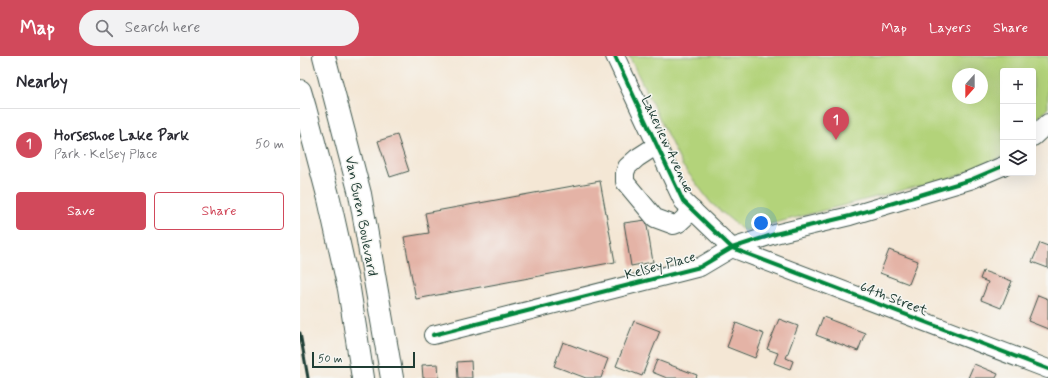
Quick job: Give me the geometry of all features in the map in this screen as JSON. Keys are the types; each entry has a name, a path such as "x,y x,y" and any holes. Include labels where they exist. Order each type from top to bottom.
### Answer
{"main road":[{"name":"Van Buren Boulevard","path":"324,56 360,194 392,378"},
{"name":"Van Buren Boulevard","path":"300,91 306,108 329,198 349,289 363,378"}],"street":[{"name":"Lakeview Avenue","path":"615,56 683,201 732,248"},
{"path":"1036,134 1048,123"},
{"path":"657,145 637,158 627,167 625,182 655,218 674,225 679,223 693,210"},
{"name":"Kelsey Place","path":"433,335 700,267 732,248 775,234 850,216 970,180 1000,167"},
{"name":"64th Street","path":"732,248 1048,369"}],"green space":[{"path":"629,56 1048,56 1048,108 1036,121 1036,68 1000,68 1000,158 957,176 744,231 711,203 682,165"}],"building":[{"path":"397,135 409,171 390,177 378,141"},
{"path":"600,181 615,262 416,299 404,237 429,233 425,213"},
{"path":"646,220 653,262 631,266 624,223"},
{"path":"1040,243 1048,246 1048,268 1032,262"},
{"path":"889,250 918,261 909,284 880,273"},
{"path":"983,271 1012,281 1001,308 981,300 988,282 980,279"},
{"path":"1038,295 1048,299 1048,329 1028,321"},
{"path":"823,317 865,333 858,351 816,335"},
{"path":"779,319 798,326 786,358 793,361 790,369 774,363 778,353 767,349"},
{"path":"634,321 660,331 642,376 616,366"},
{"path":"736,323 764,334 755,358 727,347"},
{"path":"563,342 608,359 601,378 586,378 554,366"},
{"path":"657,360 697,375 696,378 667,378 652,372"},
{"path":"471,361 472,378 458,378 457,362"},
{"path":"438,364 439,378 423,378 422,365"},
{"path":"974,364 998,374 996,378 968,378"}],"railway":[{"path":"300,333 308,378"}],"cycle path":[{"path":"615,56 683,201 732,248 1048,369"},
{"path":"433,335 700,267 732,248 775,234 850,216 970,180 1000,167"}],"place":[{"name":"Horseshoe Lake Park","path":"836,140"}]}
